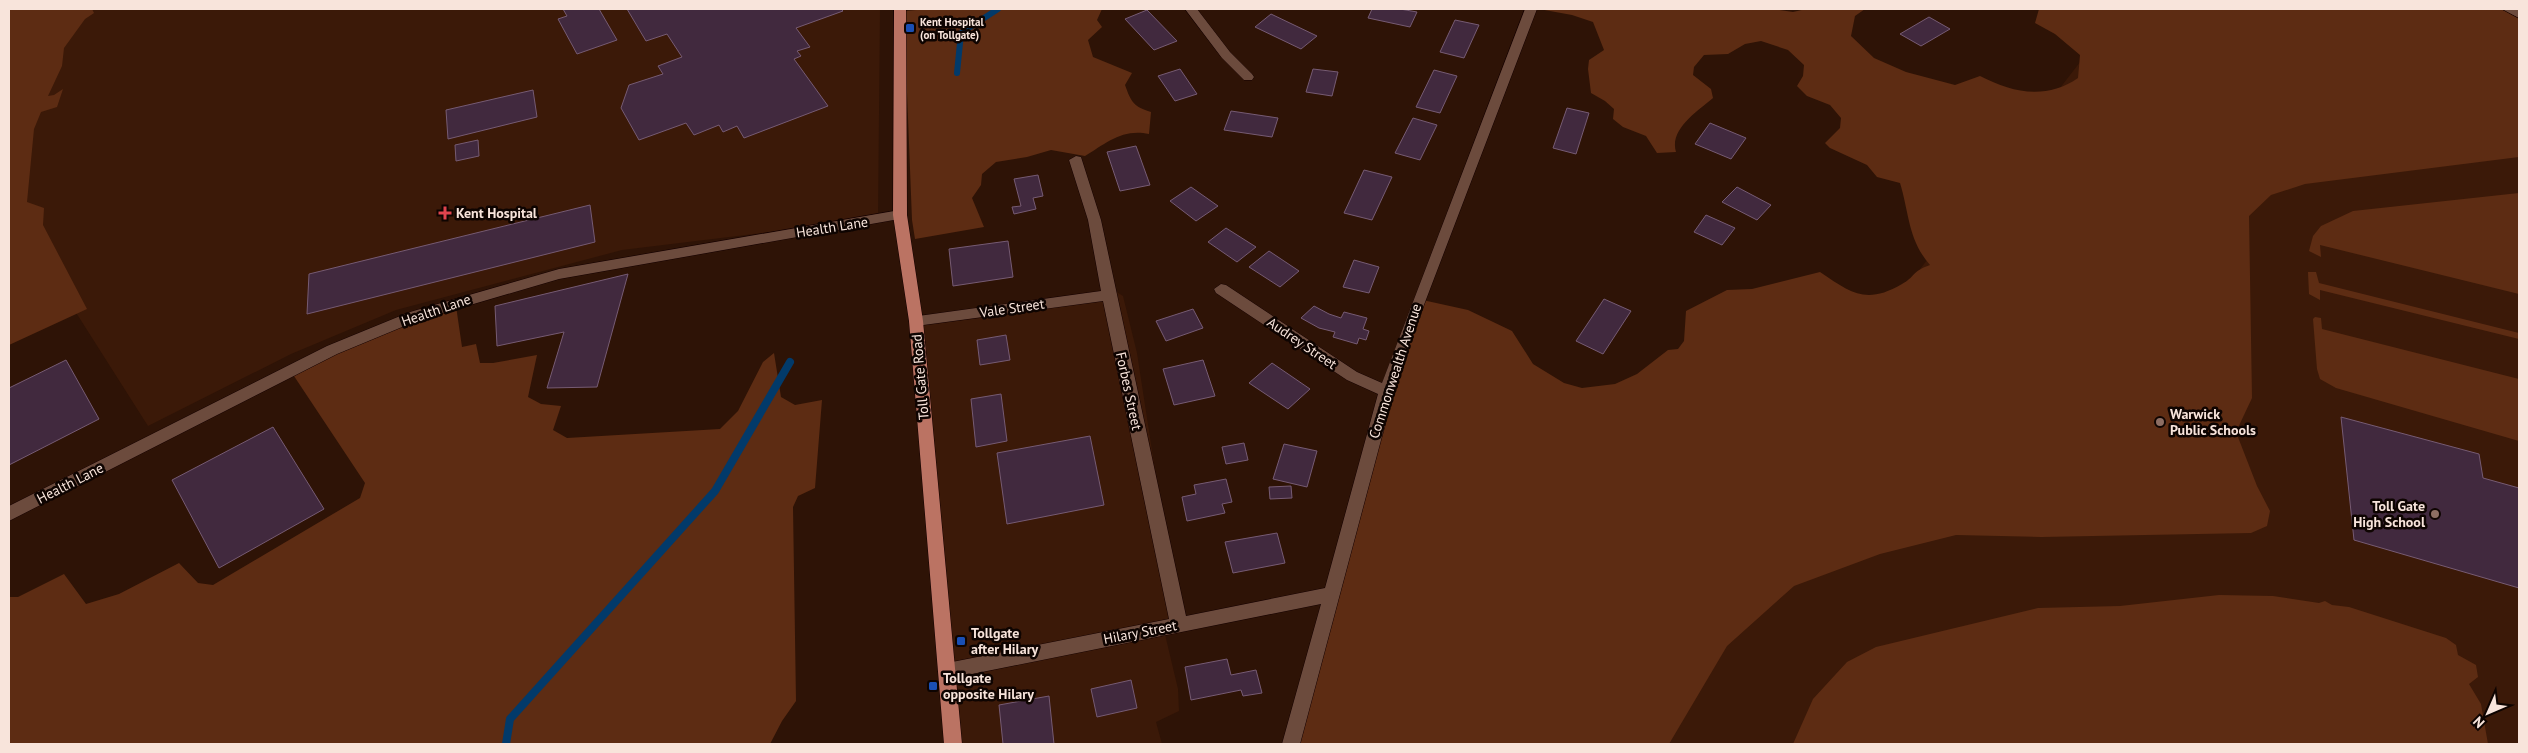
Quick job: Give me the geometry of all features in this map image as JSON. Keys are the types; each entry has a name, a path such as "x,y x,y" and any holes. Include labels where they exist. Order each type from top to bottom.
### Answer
{"main road":[{"name":"Toll Gate Road","path":"900,9 900,215 916,321 953,744"}],"street":[{"path":"1191,9 1226,55 1248,77"},
{"name":"Commonwealth Avenue","path":"1291,744 1333,594 1386,391 1425,283 1531,9"},
{"path":"2508,9 2519,14"},
{"name":"Forbes Street","path":"1076,160 1087,186 1099,235 1109,294 1179,624"},
{"name":"Health Lane","path":"9,514 332,350 415,316 559,274 900,215"},
{"name":"Audrey Street","path":"1221,289 1352,376 1386,391"},
{"name":"Vale Street","path":"916,321 1109,294"},
{"name":"Hilary Street","path":"947,671 1333,594"}],"shaded area":[{"path":"9,9 92,9 94,13 85,19 64,48 62,66 48,96 54,95 63,89 57,107 41,112 34,129 27,202 44,208 43,225 87,309 9,345"},
{"name":"Kent Hospital","path":"28,9 880,9 878,219 622,250 396,310 291,354 148,426 9,207 9,40"},
{"path":"928,9 1102,9 1097,20 1102,27 1088,40 1093,57 1132,73 1125,85 1134,103 1151,112 1149,134 1131,133 1123,135 1085,156 1051,150 1027,157 996,162 982,174 981,185 972,198 984,227 915,239 912,220 904,16 905,11"},
{"path":"1539,9 1773,9 1793,12 1806,9 1865,9 1855,16 1851,36 1874,58 1906,72 1955,85 1980,76 2005,87 2029,92 2042,92 2066,85 2078,78 2080,55 2055,34 2035,23 2039,9 2519,9 2519,157 2305,184 2271,195 2249,216 2252,398 2236,432 2257,486 2270,511 2267,526 2251,533 2041,537 1956,535 1880,554 1794,586 1727,646 1669,744 1287,744 1326,605 1418,299 1468,310 1512,331 1533,364 1564,383 1582,388 1615,384 1637,374 1668,350 1678,349 1684,341 1686,311 1727,290 1752,289 1820,272 1850,291 1868,295 1878,294 1902,284 1916,272 1930,265 1917,246 1913,236 1900,183 1877,177 1867,165 1830,148 1825,143 1840,128 1841,118 1830,105 1807,96 1797,86 1803,76 1804,65 1788,50 1761,41 1745,44 1728,54 1704,55 1694,67 1693,75 1711,89 1713,98 1686,121 1681,128 1675,144 1676,152 1657,153 1646,136 1623,127 1613,119 1614,109 1591,93 1588,69 1589,60 1604,50 1593,22 1572,15"},
{"name":"Warwick Public Schools","path":"2121,9 2519,9 2519,744 1312,744 1730,515"},
{"path":"2519,193 2519,294 2320,245 2321,257 2309,251 2313,236 2321,226 2353,211"},
{"path":"2308,272 2316,272 2319,283 2519,333 2519,339 2320,290 2320,300 2309,294"},
{"path":"1112,289 1123,296 1137,353 1155,470 1182,616 1163,626 1178,689 1179,711 1156,722 1162,744 950,744 920,323"},
{"path":"456,306 462,347 476,344 480,363 493,363 537,355 528,397 541,404 561,406 553,430 567,438 720,429 738,411 763,362 774,353 781,397 795,405 822,400 815,488 798,496 793,507 796,701 782,721 770,744 9,744 9,597 18,597 64,574 86,604 119,594 179,563 198,583 213,585 360,498 365,483 290,370 381,330"},
{"path":"2315,317 2321,318 2322,329 2519,379 2519,441 2336,388 2320,379 2317,369 2313,319"},
{"path":"2219,595 2273,596 2319,603 2325,601 2332,605 2349,607 2446,638 2456,645 2458,655 2476,665 2478,677 2469,684 2481,704 2488,744 1793,744 1813,699 1847,662 1876,647 2038,608 2120,606"}],"building":[{"path":"563,9 599,9 617,40 577,54 558,19 567,16"},
{"path":"627,9 841,9 843,11 796,28 810,47 797,51 801,56 794,59 828,106 744,138 737,126 723,132 719,125 694,135 686,123 639,140 621,108 629,85 663,74 658,66 682,57 667,34 646,41"},
{"path":"1372,9 1400,9 1417,12 1410,27 1368,18"},
{"path":"1147,10 1177,41 1154,50 1125,19"},
{"path":"1271,14 1317,36 1301,49 1255,27"},
{"path":"1929,17 1950,29 1921,46 1900,34"},
{"path":"1455,20 1479,25 1464,58 1440,52"},
{"path":"1180,69 1197,94 1175,101 1158,76"},
{"path":"1313,69 1338,72 1332,96 1306,92"},
{"path":"1434,70 1457,76 1440,113 1416,107"},
{"path":"533,90 537,117 448,139 446,110"},
{"path":"1567,108 1589,113 1576,154 1553,148"},
{"path":"1231,111 1278,118 1272,137 1224,130"},
{"path":"1413,118 1437,125 1420,160 1395,153"},
{"path":"1710,123 1746,138 1731,159 1695,144"},
{"path":"478,140 479,156 456,161 455,145"},
{"path":"1136,146 1150,185 1120,191 1107,152"},
{"path":"1364,170 1392,177 1372,220 1344,213"},
{"path":"1038,175 1043,196 1033,198 1036,209 1014,214 1012,207 1021,206 1014,179"},
{"path":"1191,187 1218,206 1196,221 1170,201"},
{"path":"1737,187 1771,205 1757,220 1722,202"},
{"path":"590,205 595,242 307,314 309,274"},
{"path":"1706,215 1735,228 1722,245 1694,232"},
{"path":"1226,228 1256,247 1237,262 1208,242"},
{"path":"1008,241 1013,277 953,286 949,249"},
{"path":"1269,251 1299,271 1280,287 1249,267"},
{"path":"1354,260 1379,267 1369,293 1343,287"},
{"path":"628,274 597,387 547,388 564,332 497,346 495,306"},
{"path":"1604,299 1631,311 1603,354 1576,341"},
{"path":"1314,306 1341,318 1344,312 1367,318 1363,329 1369,331 1366,340 1359,338 1357,344 1333,337 1335,332 1319,328 1301,318"},
{"path":"1193,309 1203,328 1166,341 1156,321"},
{"path":"1006,335 1010,360 980,365 977,340"},
{"path":"66,360 99,419 9,465 9,388"},
{"path":"1203,360 1215,396 1174,405 1163,369"},
{"path":"1272,363 1310,389 1288,409 1249,383"},
{"path":"1001,394 1007,441 976,447 971,399"},
{"name":"Toll Gate High School","path":"2341,417 2479,454 2483,478 2519,488 2519,588 2354,540"},
{"path":"273,427 324,509 219,568 172,480"},
{"path":"1090,436 1104,505 1007,524 997,453"},
{"path":"1244,443 1248,460 1226,464 1222,447"},
{"path":"1284,444 1317,451 1307,487 1273,479"},
{"path":"1226,479 1232,502 1222,504 1225,513 1187,521 1182,497 1196,494 1194,485"},
{"path":"1291,486 1292,498 1270,499 1269,487"},
{"path":"1277,533 1285,563 1233,573 1225,542"},
{"path":"1227,659 1231,675 1256,670 1262,693 1243,696 1241,690 1191,700 1185,667"},
{"path":"1131,680 1137,708 1097,717 1091,689"},
{"path":"1049,696 1054,744 1003,744 999,705"}],"waterway":[{"path":"957,73 961,33 998,9"},
{"path":"506,744 510,719 715,491 790,362"}],"place":[{"name":"Kent Hospital (on Tollgate)","path":"910,28"},
{"name":"Kent Hospital","path":"445,213"},
{"name":"Warwick Public Schools","path":"2160,422"},
{"name":"Toll Gate High School","path":"2435,514"},
{"name":"Tollgate after Hilary","path":"961,641"},
{"name":"Tollgate opposite Hilary","path":"933,686"}]}
